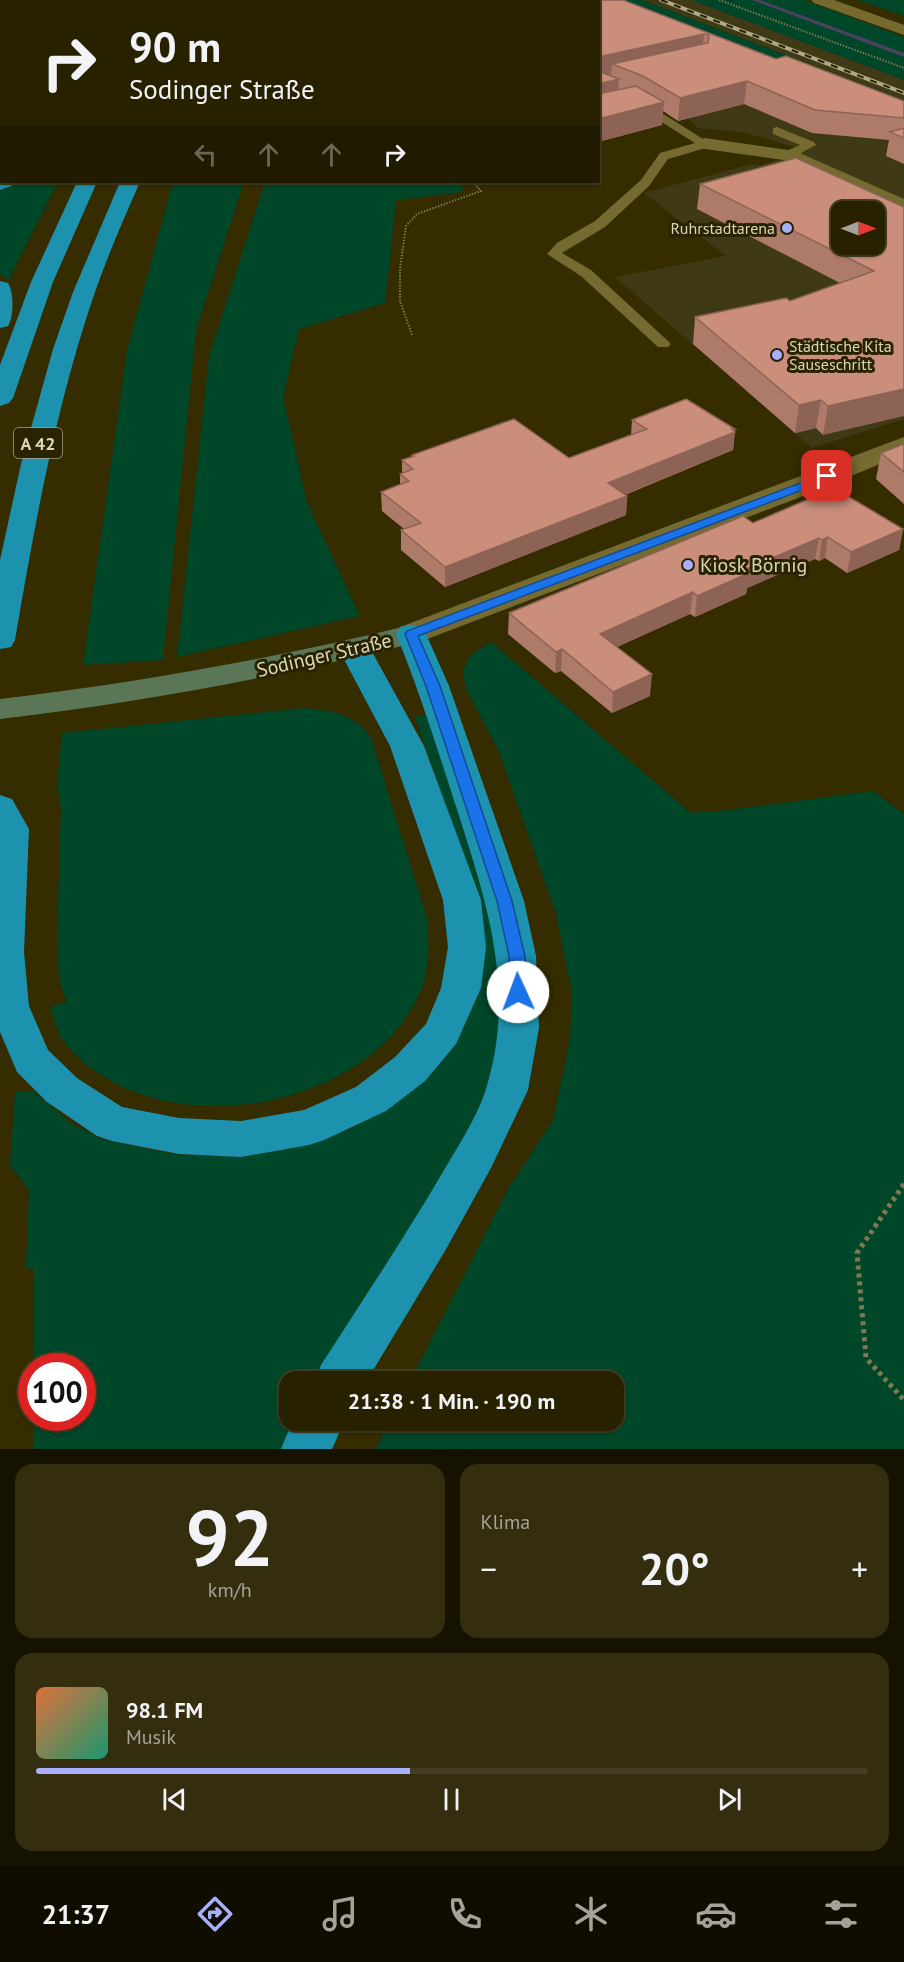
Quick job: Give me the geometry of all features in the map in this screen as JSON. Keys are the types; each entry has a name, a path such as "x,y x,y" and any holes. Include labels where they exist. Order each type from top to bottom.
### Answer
{"highway":[{"path":"0,398 42,282 87,183"},
{"name":"A 42","path":"0,640 16,545 42,428 69,334 114,213 129,183"},
{"path":"0,288 0,321"},
{"path":"345,1371 429,1237 476,1155 507,1090 519,1028 517,956 505,901 433,686 411,634"},
{"path":"0,807 10,829 6,952 9,1006 32,1060 62,1090 112,1123 179,1136 241,1139 309,1127 319,1123 371,1099 410,1069 442,1033 461,988 467,947 462,900 407,746 355,650"},
{"path":"306,1449 315,1431"}],"main road":[{"name":"Sodinger Straße","path":"0,709 70,702 193,683 355,650 411,634"}],"street":[{"path":"819,0 904,30"},
{"path":"705,144 788,155 904,207"},
{"name":"Sodinger Straße","path":"411,634 788,492 904,445"}],"lane":[{"path":"602,84 637,102 705,144"},
{"path":"618,107 637,102"},
{"path":"777,130 810,145 788,155"},
{"path":"663,344 586,273 554,254 561,246 600,224 645,183 664,156 705,144"}],"path":[{"path":"719,0 904,68"},
{"path":"412,334 400,301 400,269 406,226 417,214 481,192 474,183"},
{"path":"904,1184 857,1253 866,1358 904,1400"}],"shaded area":[{"path":"642,0 692,0 904,80 904,100"},
{"path":"630,88 904,119 904,419 812,448 615,277 726,256 644,193 748,165 761,165 808,151 743,132 698,128 678,109"}],"green space":[{"path":"609,0 642,0 904,100 904,119"},
{"path":"692,0 804,0 904,37 904,80"},
{"path":"858,0 904,0 904,16 864,2"},
{"path":"11,183 57,183 9,279 0,273 0,188"},
{"path":"173,183 244,183 196,330 163,660 83,665 127,350"},
{"path":"265,183 457,183 463,188 462,192 396,200 385,303 299,329 283,397 307,502 360,616 177,657 209,356"},
{"path":"491,642 691,813 873,791 904,814 904,1449 376,1449 385,1431 624,1431 624,1371 415,1371 508,1189 553,1120 570,1039 572,994 556,914 499,752 466,689 463,675 466,662 473,653"},
{"path":"305,708 342,715 358,724 371,738 427,918 427,963 421,990 399,1027 367,1058 328,1081 284,1097 237,1105 191,1105 147,1096 108,1079 82,1061 65,1044 50,1007 66,1002 59,978 57,937 61,809 57,786 62,733"},
{"path":"427,715 490,912 503,997 492,1073 454,1162 325,1371 279,1371 279,1431 293,1431 284,1449 33,1449 33,1431 96,1431 96,1353 33,1353 33,1268 26,1269 29,1190 10,1165 15,1092 33,1091 71,1123 101,1139 173,1154 217,1156 261,1152 330,1136 352,1128 404,1095 476,893 415,717"}],"building":[{"path":"600,0 623,0 776,59 786,56 904,101 904,118 815,110 747,81 680,98 643,76 612,64 708,43 709,35 704,34 600,57"},
{"path":"600,72 619,79 600,84"},
{"path":"636,86 664,102 600,118 600,94"},
{"path":"904,128 904,138 890,132"},
{"path":"796,158 904,207 904,389 828,406 821,400 799,405 695,317 786,298 790,301 874,271 842,255 885,255 885,201 831,201 831,250 700,184"},
{"path":"686,399 735,429 732,429 735,432 608,483 627,496 445,567 401,530 421,523 381,492 409,481 400,474 413,469 402,460 514,419 569,458 647,429 632,420"},
{"path":"904,444 904,472 881,453"},
{"path":"834,488 903,529 851,552 828,537 822,540 819,538 744,570 749,573 697,596 693,592 600,634 652,674 613,692 562,649 556,652 509,613 743,516 753,523"}],"waterway":[{"path":"755,0 904,55"}],"railway":[{"path":"661,0 904,93"}],"place":[{"name":"Ruhrstadtarena","path":"787,228"},
{"name":"Städtische Kita Sauseschritt","path":"777,355"},
{"name":"Kiosk Börnig","path":"688,565"}],"route":[{"path":"518,992 517,956 505,901 433,686 411,634 827,476"}]}
